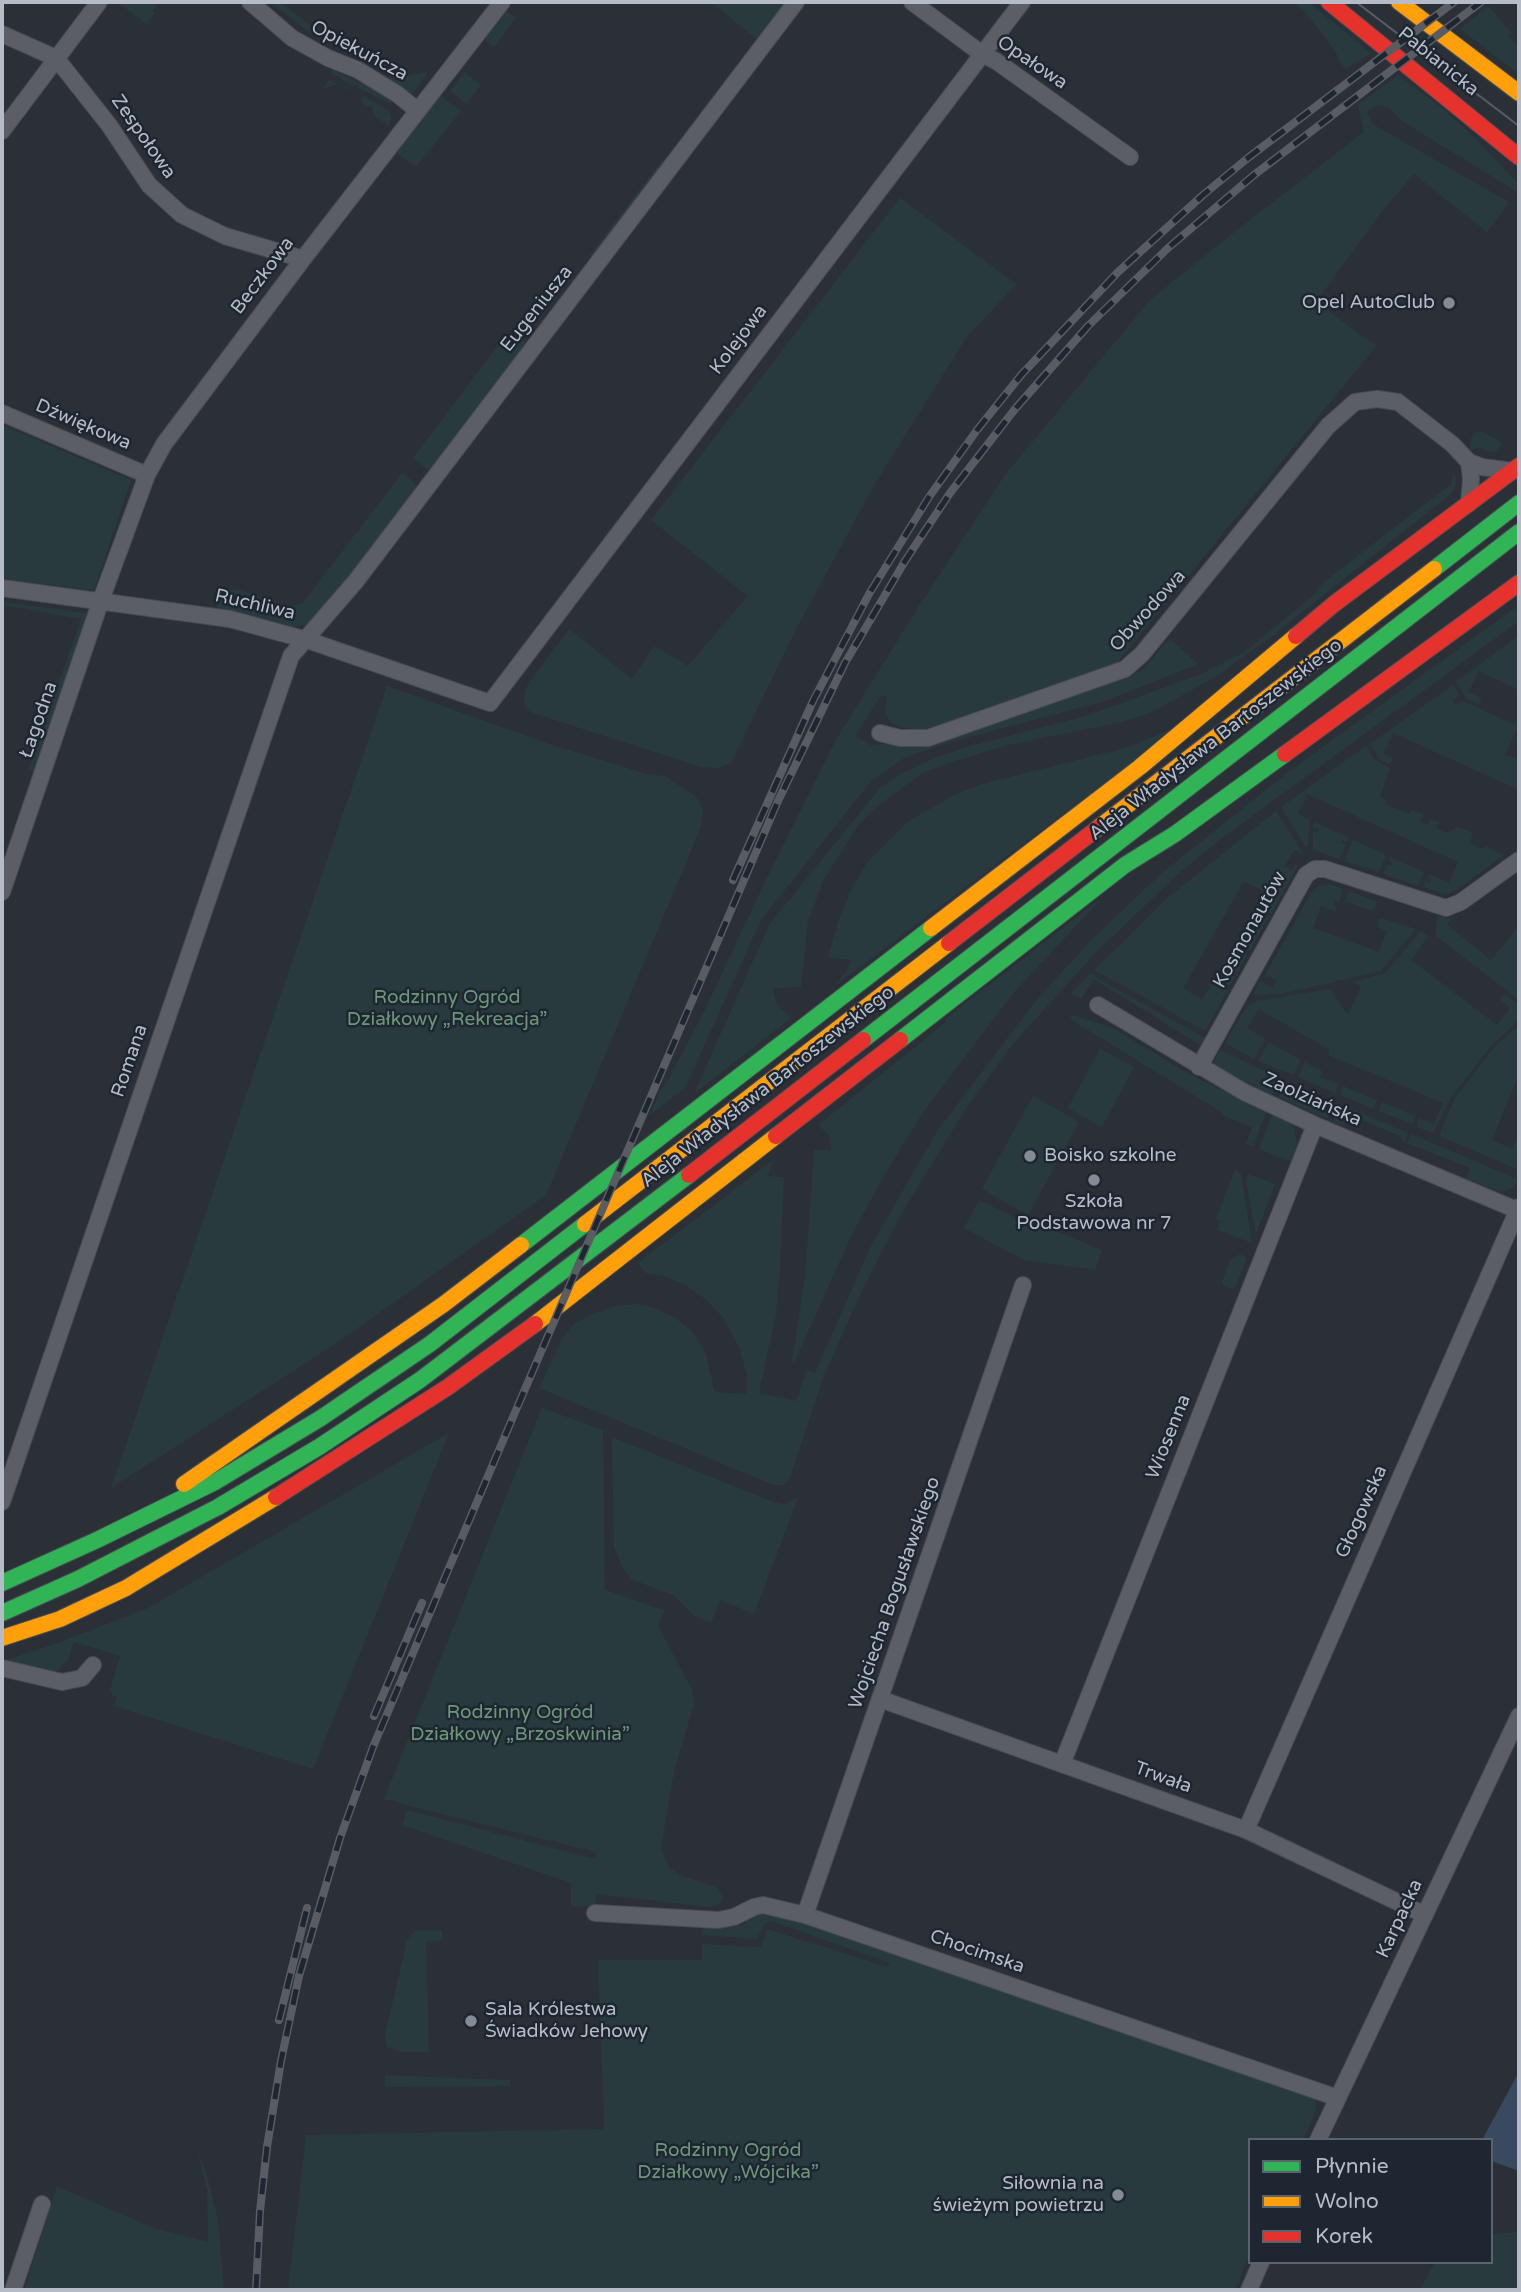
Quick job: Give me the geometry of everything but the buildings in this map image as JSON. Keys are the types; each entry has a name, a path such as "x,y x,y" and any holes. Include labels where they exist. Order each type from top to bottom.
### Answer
{"main road":[{"name":"Pabianicka","path":"1329,2 1519,157"},
{"name":"Pabianicka","path":"1399,2 1519,93"},
{"path":"145,1515 201,1471 444,1304 1140,767 1334,604 1516,468"},
{"name":"Aleja Władysława Bartoszewskiego","path":"2,1583 215,1482 357,1395 430,1344 1519,503"},
{"name":"Aleja Władysława Bartoszewskiego","path":"2,1613 102,1567 218,1507 319,1447 421,1380 567,1270 1519,532"},
{"path":"2,1638 60,1619 126,1588 331,1464 448,1387 528,1329 1115,873 1186,826 1519,583"}],"street":[{"path":"2,131 99,2"},
{"name":"Opiekuńcza","path":"250,2 307,48 358,70 417,110"},
{"name":"Beczkowa","path":"102,600 147,475 177,425 502,2"},
{"name":"Eugeniusza","path":"307,640 356,580 796,2"},
{"name":"Opałowa","path":"912,2 1130,158"},
{"name":"Kolejowa","path":"490,703 1023,2"},
{"name":"Zespołowa","path":"2,34 56,58 103,117 149,186 182,215 216,232 303,259"},
{"name":"Obwodowa","path":"880,733 928,738 1125,669 1142,654 1328,426 1355,402 1377,399 1398,402 1452,444 1469,462"},
{"name":"Dźwiękowa","path":"2,413 147,475"},
{"path":"1469,505 1469,462 1482,467 1516,468"},
{"name":"Ruchliwa","path":"2,588 209,615 307,640 490,703"},
{"name":"Łagodna","path":"2,892 102,600"},
{"name":"Romana","path":"2,1502 292,656 307,640"},
{"name":"Kosmonautów","path":"1199,1067 1306,875 1315,869 1325,869 1446,908 1461,902 1519,860"},
{"name":"Zaolziańska","path":"1098,1005 1244,1092 1315,1125 1519,1209"},
{"name":"Wiosenna","path":"1062,1764 1315,1125"},
{"name":"Głogowska","path":"1246,1830 1519,1209"},
{"name":"Wojciecha Bogusławskiego","path":"805,1915 1023,1284"},
{"path":"2,1668 62,1682 82,1678 93,1665"},
{"name":"Trwała","path":"880,1699 1246,1830 1425,1915"},
{"name":"Karpacka","path":"1319,2138 1519,1716"},
{"name":"Chocimska","path":"595,1913 718,1920 734,1917 762,1905 805,1915 1338,2098"},
{"path":"13,2290 42,2204"},
{"path":"1249,2290 1260,2264"}],"green space":[{"path":"117,2 157,2 158,3 147,24"},
{"path":"270,2 280,2 318,31 403,76 428,72 413,93 407,92 390,80 387,71 313,35"},
{"path":"712,2 788,2 758,41"},
{"path":"1294,2 1308,2 1371,53 1346,69 1340,63 1335,50"},
{"path":"1488,6 1512,33 1508,36 1519,47 1519,74 1460,29"},
{"path":"504,9 516,18 494,47 486,41 485,35"},
{"path":"332,69 381,93 391,100 391,104 331,74"},
{"path":"464,72 481,85 466,104 450,91"},
{"path":"1398,75 1442,108 1519,184 1519,193 1402,121 1388,107 1376,105 1367,111 1372,124 1509,202 1487,232 1414,174 1382,211 1316,302 1376,346 1113,668 931,731 916,732 891,723 885,713 887,698 881,695 855,736 870,745 919,745 942,741 1130,676 1145,668 1169,638 1198,664 1105,701 951,742 904,758 871,781 761,920 685,1088 650,1115 660,1091 704,1012 837,738 1005,475 1150,300 1364,132 1358,105"},
{"path":"329,80 356,92 388,110 391,117 389,126 374,115 372,106 361,102 363,96 336,84 322,90"},
{"path":"437,97 442,97 461,111 416,167 395,152"},
{"path":"663,159 666,161 593,256 589,256"},
{"path":"900,198 1016,284 966,338 874,485 796,629 731,763 719,768 701,767 526,709 524,697 527,686 569,629 632,679 654,646 688,666 748,596 651,520"},
{"path":"507,334 517,342 522,336 526,344 429,471 413,458"},
{"path":"2,425 131,480 94,590 2,579"},
{"path":"1482,431 1503,444 1495,452 1478,447 1470,450 1471,438 1476,432"},
{"path":"402,473 414,482 416,489 322,614 312,623 293,627 216,609 221,588 239,590 290,606 303,603"},
{"path":"1455,473 1456,487 1451,494 1271,637 1215,677 1152,712 1122,722 1008,745 951,762 923,773 880,804 858,825 823,881 808,922 801,987 773,988 777,1005 791,1018 694,1094 769,925 880,788 900,774 935,758 970,746 1086,716 1201,674 1243,653 1311,597 1325,581 1451,484"},
{"path":"2,602 86,613 86,620 35,772 28,770 81,619 2,605"},
{"path":"1519,605 1519,621 1226,835 1178,874 1096,952 1013,1044 968,1105 901,1214 858,1299 823,1378 789,1480 783,1485 774,1485 539,1388 562,1339 575,1323 616,1306 636,1304 655,1308 674,1317 692,1331 705,1351 715,1392 746,1394 747,1376 740,1349 724,1319 708,1301 685,1285 664,1276 645,1273 638,1263 773,1160 768,1176 784,1177 780,1269 776,1314 759,1393 796,1401 807,1370 815,1373 871,1246 938,1130 1034,1003 1092,939 1162,873 1291,770"},
{"path":"1519,635 1519,690 1478,671 1469,692 1482,698 1478,704 1466,698 1456,682"},
{"path":"1453,685 1460,696 1453,700 1456,705 1463,701 1518,726 1505,755 1519,759 1519,790 1393,733 1384,753 1393,758 1388,764 1380,760 1370,744"},
{"name":"Rodzinny Ogród Działkowy „Rekreacja”","path":"387,686 552,745 647,774 665,776 696,797 703,809 701,827 546,1195 335,1344 111,1488"},
{"path":"1176,727 824,994 838,982 851,960 828,957 851,890 867,863 909,821 954,795 982,784 1129,747"},
{"path":"1366,746 1375,760 1390,768 1380,797 1386,800 1385,804 1409,814 1411,810 1423,814 1420,822 1428,825 1431,819 1439,822 1436,828 1447,833 1457,827 1473,833 1469,843 1483,849 1485,846 1504,855 1456,890 1448,894 1440,893 1423,887 1425,881 1430,883 1431,879 1427,877 1429,874 1449,883 1458,862 1307,794 1298,814 1310,820 1308,846 1305,846 1281,807"},
{"path":"1276,811 1304,855 1295,850 1290,856 1285,866 1292,870 1295,864 1298,866 1271,914 1256,906 1264,891 1244,881 1183,988 1202,1000 1213,982 1228,990 1205,1031 1094,970 1165,900"},
{"path":"1315,822 1349,838 1347,842 1342,840 1341,843 1346,845 1339,859 1313,850 1313,831 1317,833 1319,829 1313,827"},
{"path":"1353,840 1386,855 1379,872 1344,861"},
{"path":"1390,857 1424,872 1418,886 1383,874 1387,865 1391,866 1393,863 1389,861"},
{"path":"1328,884 1343,889 1339,902 1335,901 1333,905 1337,907 1336,912 1321,906 1313,928 1379,952 1387,931 1377,927 1380,918 1416,929 1381,971 1281,994 1253,995 1260,981 1273,988 1277,981 1269,976 1264,977 1311,893 1318,886"},
{"path":"1349,891 1375,901 1377,903 1373,911 1345,901"},
{"path":"1104,896 1014,992 922,1114 852,1234 794,1363 792,1361 805,1278 814,1150 831,1150 829,1135 818,1125 946,1022 945,1019"},
{"path":"1253,910 1268,918 1250,951 1235,942"},
{"path":"1437,915 1451,919 1447,925 1491,960 1519,926 1519,1000 1436,936"},
{"path":"1421,931 1428,936 1411,960 1497,1025 1510,1008 1499,999 1505,994 1519,1005 1519,1020 1491,1046 1451,1097 1433,1133 1417,1127 1419,1118 1434,1124 1443,1103 1328,1055 1330,1050 1259,1009 1247,1028 1265,1039 1254,1059 1225,1043 1247,1006 1256,1001 1330,989 1348,1015 1361,987 1354,982 1385,973"},
{"path":"1233,946 1247,954 1230,986 1215,978"},
{"path":"1090,974 1205,1038 1200,1045 1094,979 1081,999 1071,993"},
{"path":"1072,1015 1113,1028 1184,1071 1266,1112 1253,1146 1246,1144 1252,1127 1222,1115 1223,1113 1070,1019"},
{"path":"1519,1026 1519,1074 1492,1140 1512,1149 1517,1140 1519,1141 1519,1170 1441,1137 1440,1133 1455,1098 1496,1045"},
{"path":"1269,1042 1301,1060 1293,1075 1258,1061"},
{"name":"Boisko szkolne","path":"1100,1049 1134,1067 1102,1127 1068,1108"},
{"path":"1220,1050 1279,1078 1272,1095 1212,1066"},
{"path":"1305,1062 1322,1071 1320,1077 1338,1084 1335,1093 1298,1077"},
{"path":"1285,1081 1333,1102 1327,1119 1279,1097"},
{"path":"1343,1086 1377,1100 1373,1109 1340,1095"},
{"name":"Boisko szkolne","path":"1033,1096 1079,1122 1028,1215 982,1189"},
{"path":"1382,1102 1415,1116 1412,1124 1379,1111"},
{"path":"1340,1104 1408,1133 1404,1143 1400,1136 1347,1114 1345,1126 1333,1122"},
{"path":"1272,1115 1294,1128 1297,1145 1292,1162 1259,1149"},
{"path":"1411,1134 1519,1180 1512,1188 1502,1192 1466,1179 1470,1168 1407,1143"},
{"path":"1235,1170 1241,1173 1252,1243 1217,1230 1220,1221 1216,1219"},
{"path":"1249,1174 1275,1184 1256,1234 1246,1180"},
{"path":"979,1200 1039,1229 1055,1231 1102,1250 1095,1270 1024,1260 964,1228"},
{"path":"1240,1254 1247,1258 1235,1288 1231,1289 1222,1282 1230,1260"},
{"name":"Rodzinny Ogród Działkowy „Brzoskwinia”","path":"542,1408 603,1430 605,1590 664,1610 658,1626 692,1690 694,1705 675,1767 661,1848 667,1864 679,1875 716,1887 723,1897 720,1904 708,1907 596,1894 595,1907 571,1906 571,1883 402,1825 407,1810 595,1859 596,1852 384,1799"},
{"path":"449,1433 313,1769 114,1706 117,1697 113,1696 110,1690 120,1656 74,1642 68,1660 52,1673 3,1661 148,1608"},
{"path":"612,1437 773,1502 783,1504 798,1498 754,1614 720,1600 711,1623 695,1616 675,1596 631,1579 614,1547"},
{"name":"Rodzinny Ogród Działkowy „Wójcika”","path":"766,1912 894,1952 1316,2099 1315,2113 1304,2138 1248,2138 1248,2258 1235,2290 288,2290 306,2135 604,2129 598,1960 702,1960 702,1944 761,1947 767,1929 887,1967 890,1963 771,1921 764,1924 757,1939 701,1935 703,1929 708,1926 742,1926 750,1916"},
{"path":"415,1930 442,1930 442,1940 426,1942 429,2052 401,2052 387,2047 385,2035 407,1940"},
{"path":"385,2075 510,2080 510,2086 385,2087"},
{"path":"197,2148 218,2220 224,2290 24,2290 57,2186 153,2228 208,2242 207,2190"},
{"path":"1519,2232 1519,2290 1420,2290 1434,2264 1493,2264 1493,2234"}],"water":[{"path":"1519,2072 1519,2171 1493,2162 1493,2138 1483,2138"}],"tram line":[{"path":"1356,2 1519,126"}],"railway":[{"path":"733,880 813,701 869,594 929,497 977,430 1022,374 1118,272 1203,195 1454,2"},
{"path":"256,2290 260,2211 281,2061 299,1976 340,1838 373,1747 516,1410 778,801 845,663 905,561 950,493 1015,409 1088,326 1168,248 1254,175 1481,2"},
{"path":"374,1716 422,1603"},
{"path":"279,2020 307,1908"}],"traffic: fast":[{"path":"1434,569 1519,503"},
{"path":"863,1040 1519,532"},
{"path":"900,1040 1125,865 1175,834 1285,754"},
{"path":"521,1245 931,928"},
{"path":"2,1613 78,1579 218,1507 319,1447 420,1380 689,1175"},
{"path":"2,1583 215,1482 321,1418 430,1344 585,1224"}],"traffic: slow":[{"path":"1399,2 1519,93"},
{"path":"1098,828 1434,569"},
{"path":"931,928 1140,767 1296,636"},
{"path":"585,1224 949,943"},
{"path":"535,1324 776,1136"},
{"path":"184,1484 444,1304 521,1245"},
{"path":"2,1638 60,1619 126,1588 276,1497"}],"traffic: jam":[{"path":"1329,2 1519,157"},
{"path":"1296,636 1334,604 1519,466"},
{"path":"1285,754 1519,583"},
{"path":"949,943 1098,828"},
{"path":"689,1175 863,1040"},
{"path":"776,1136 900,1040"},
{"path":"276,1497 448,1387 535,1324"}],"place":[{"name":"Opel AutoClub","path":"1449,303"},
{"name":"Boisko szkolne","path":"1030,1156"},
{"name":"Szkoła Podstawowa nr 7","path":"1094,1180"},
{"name":"Sala Królestwa Świadków Jehowy","path":"471,2021"},
{"name":"Siłownia na świeżym powietrzu","path":"1118,2195"}]}
